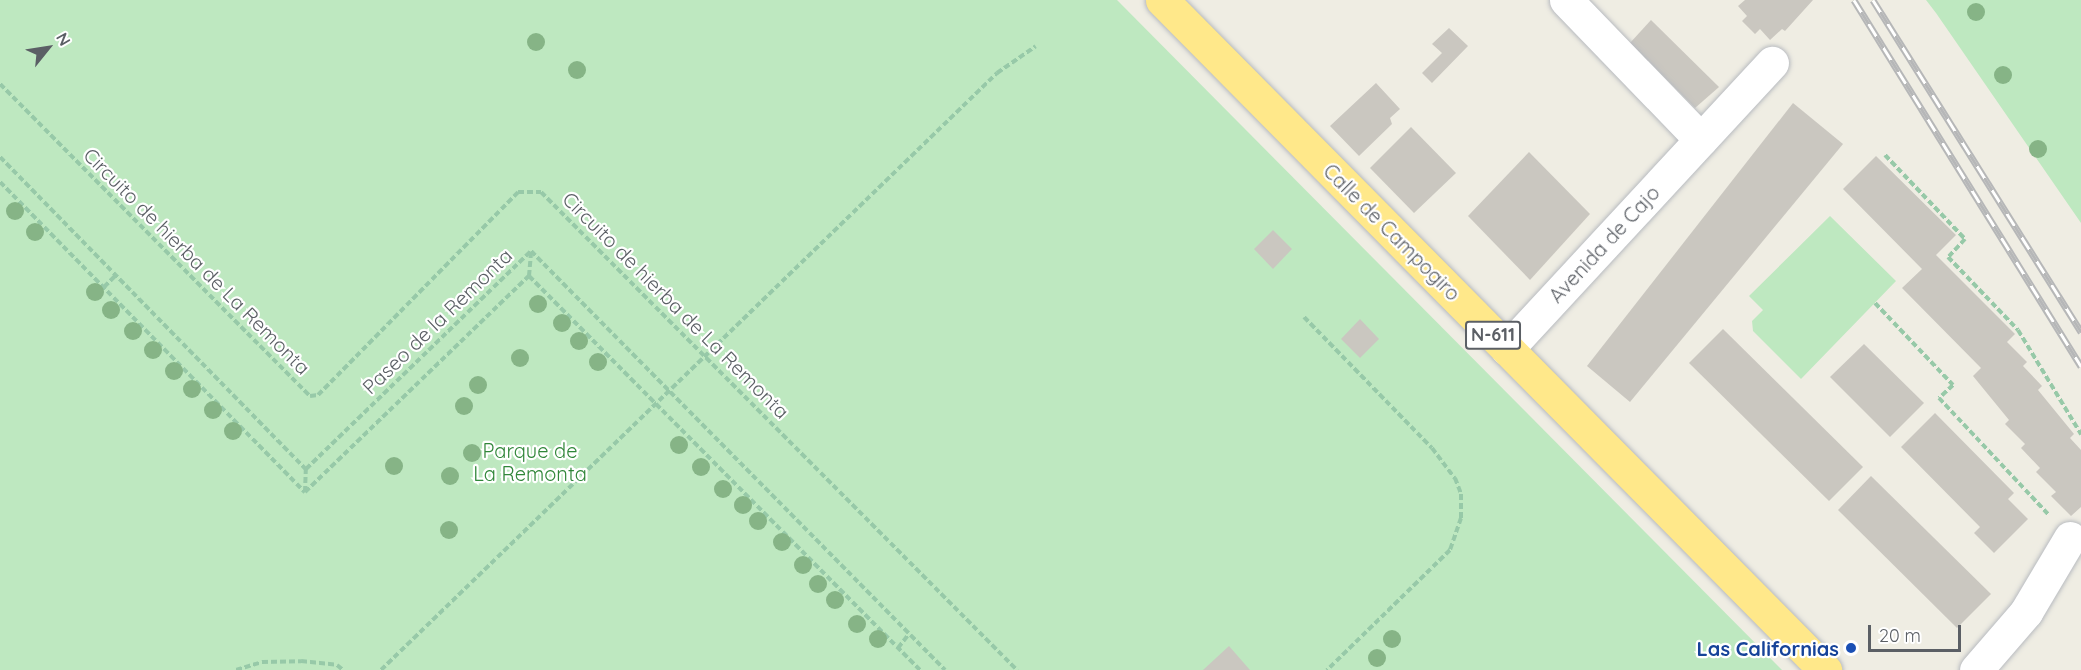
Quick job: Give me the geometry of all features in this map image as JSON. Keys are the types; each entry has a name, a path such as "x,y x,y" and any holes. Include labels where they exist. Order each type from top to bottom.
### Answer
{"highway":[{"name":"Calle de Campogiro","path":"1162,0 1825,670"}],"street":[{"path":"1566,0 1701,140"},
{"name":"Avenida de Cajo","path":"1507,349 1772,63"},
{"path":"1976,670 2026,612 2070,538"}],"path":[{"path":"381,670 997,73 1036,46"},
{"name":"Circuito de hierba de La Remonta","path":"0,84 310,396 318,395 518,192 541,192 1017,670"},
{"path":"1885,155 1965,239 1948,257 2019,330 2081,434"},
{"path":"0,157 306,468 305,492"},
{"path":"0,182 305,492"},
{"path":"305,492 529,276 531,251"},
{"name":"Paseo de la Remonta","path":"306,468 531,251 945,670"},
{"path":"104,287 116,275"},
{"path":"529,276 920,670"},
{"path":"1875,303 1953,385 1939,398 2070,538"},
{"path":"1304,316 1432,448 1455,478 1461,494 1461,518 1450,550 1327,670"},
{"path":"898,648 909,634"},
{"path":"236,670 262,662 301,661 337,665 343,670"}],"green space":[{"name":"Parque de La Remonta","path":"0,0 1117,0 1782,670 0,670"},
{"path":"1926,0 2081,0 2081,223 1936,13"},
{"path":"1830,216 1896,281 1801,379 1753,331 1752,321 1763,310 1749,296"}],"building":[{"path":"1745,0 1813,0 1785,31 1782,29 1770,40 1760,29 1755,34 1742,21 1747,16 1738,6"},
{"path":"1651,20 1719,87 1695,108 1630,43"},
{"path":"1449,28 1468,46 1432,83 1422,73 1442,53 1432,44"},
{"path":"1376,83 1400,109 1390,118 1392,124 1359,156 1330,126"},
{"path":"1793,103 1843,144 1630,402 1587,366"},
{"path":"1411,127 1456,173 1414,213 1370,168"},
{"path":"1529,152 1590,214 1530,280 1468,216"},
{"path":"1876,156 1956,235 1936,255 2015,334 2007,342 2027,362 2023,366 2042,386 2038,390 2074,434 2070,438 2081,450 2081,507 2071,516 2051,496 2056,492 2036,472 2040,468 2021,448 2025,444 2005,424 2009,420 1973,376 1981,368 1902,288 1922,269 1843,189"},
{"path":"1273,230 1292,249 1273,269 1254,249"},
{"path":"1360,319 1379,339 1360,358 1341,339"},
{"path":"1723,329 1863,467 1829,501 1689,363"},
{"path":"1864,344 1924,403 1890,437 1830,377"},
{"path":"1935,413 2014,493 2008,499 2028,519 1994,553 1974,533 1980,527 1901,447"},
{"path":"1871,476 1991,594 1957,628 1838,510"},
{"path":"1229,646 1250,670 1203,670"}],"railway":[{"path":"1854,0 2081,366"},
{"path":"1873,0 2081,332"}],"place":[{"name":"Las Californias","path":"1851,648"}]}
